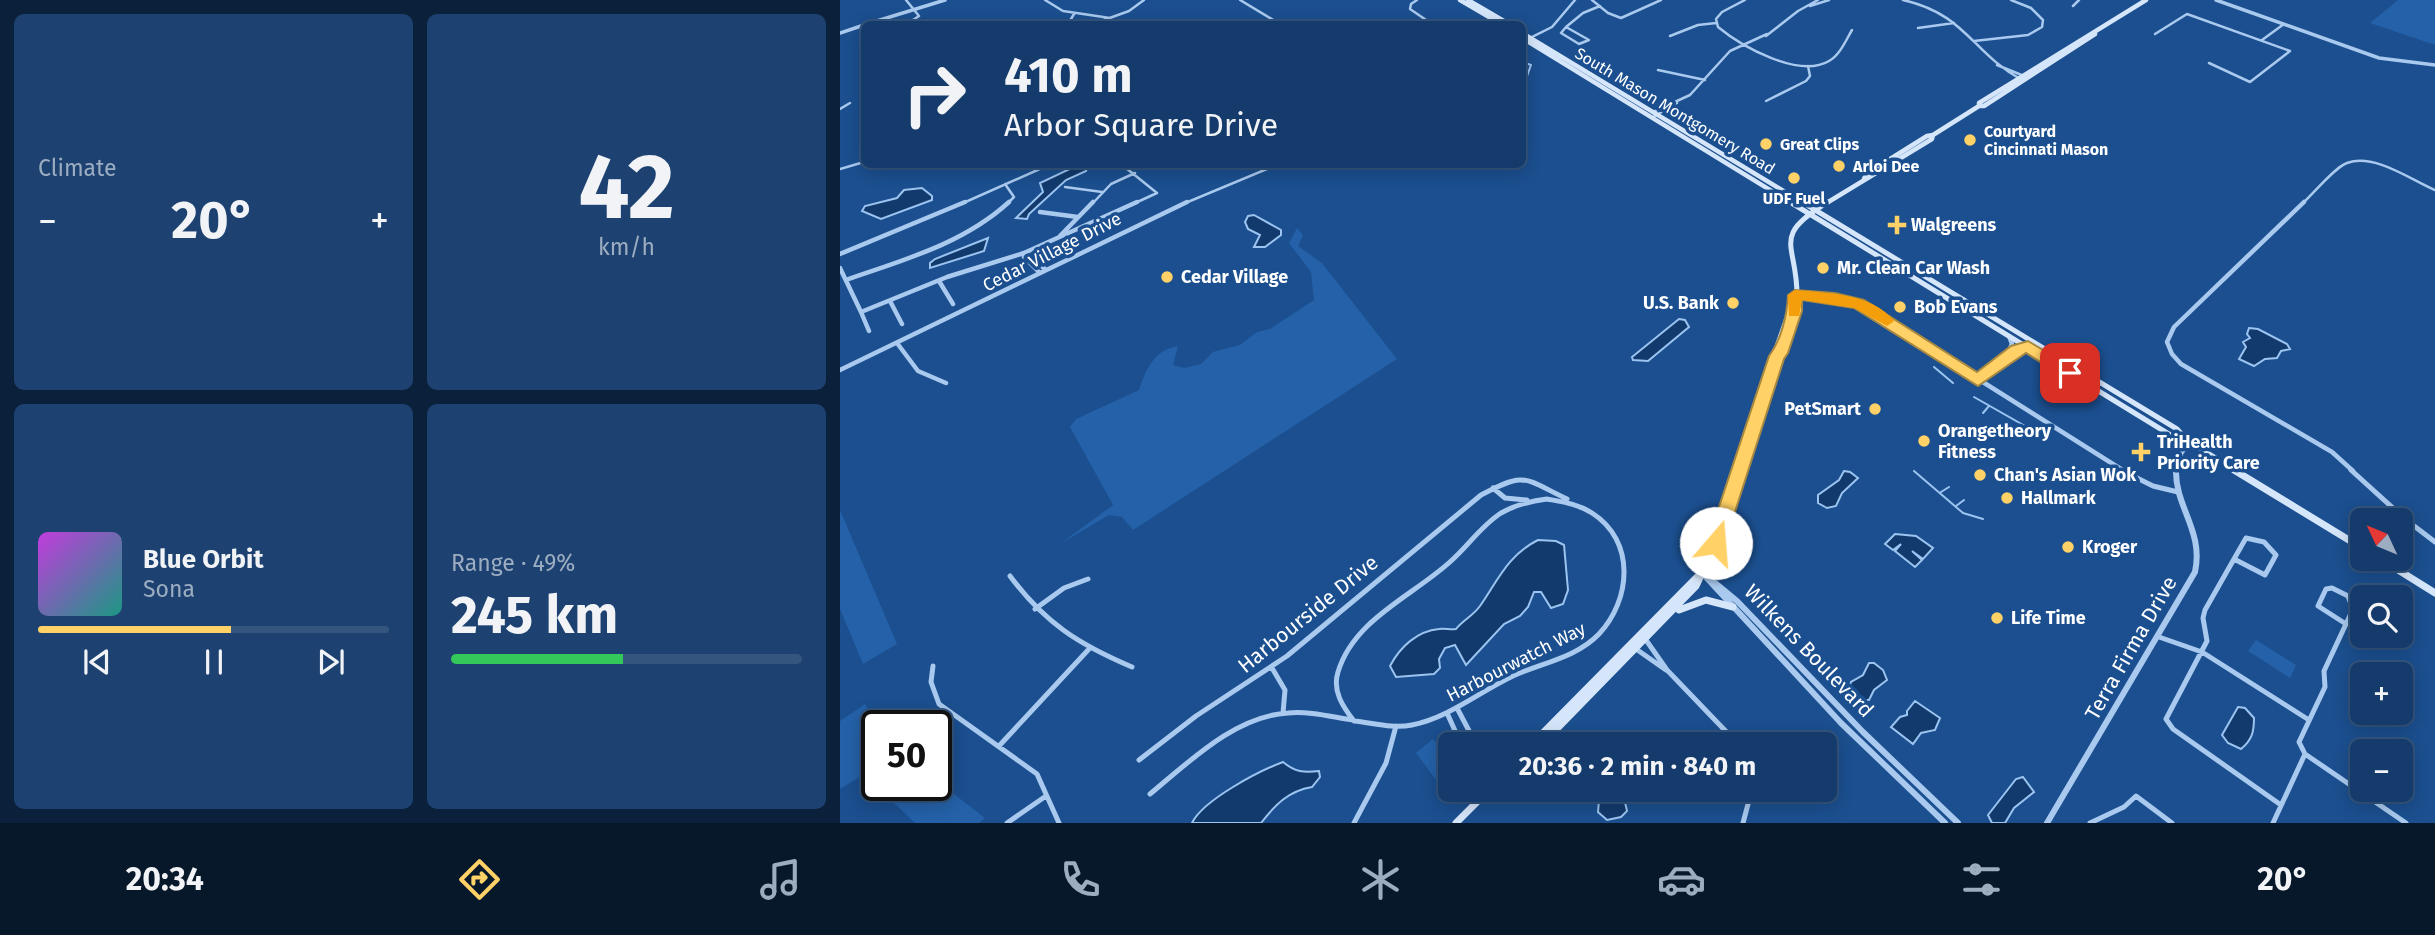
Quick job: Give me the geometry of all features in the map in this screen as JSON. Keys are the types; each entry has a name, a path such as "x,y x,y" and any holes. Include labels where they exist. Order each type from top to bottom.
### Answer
{"main road":[{"path":"1460,0 1495,21"},
{"path":"1468,0 1504,21"},
{"path":"1554,732 1696,586 1716,543 1795,295 1789,242 1796,227 1813,211 1932,139 1933,135 1979,106 1984,106 2146,0"},
{"name":"South Mason Montgomery Road","path":"1526,39 1813,211"},
{"path":"1813,211 1841,232 2172,436 2189,442 2350,541"},
{"path":"1813,211 2177,429 2189,442"},
{"path":"2400,571 2435,593"},
{"path":"1544,732 1702,572"},
{"path":"1668,617 1702,598 1713,599 1733,607"},
{"path":"1456,823 1477,802"}],"street":[{"path":"906,0 919,16 916,20 924,21"},
{"path":"879,21 945,0"},
{"path":"1045,0 1058,9 1110,18"},
{"path":"1102,21 1129,11 1144,0"},
{"path":"1240,0 1275,21"},
{"path":"1417,0 1410,4 1410,9 1428,21"},
{"path":"1526,38 1552,27 1575,0"},
{"path":"1592,0 1613,16 1624,18 1661,0"},
{"path":"1716,23 1722,12 1745,0"},
{"path":"1653,114 1690,95 1727,54 1768,34 1818,0"},
{"path":"1806,6 1829,0"},
{"path":"1903,0 1937,11 1955,22 1996,64 2024,78"},
{"path":"1973,41 2028,35 2040,29 2043,23 2040,15 2011,0"},
{"path":"2073,6 2079,0"},
{"path":"2216,0 2385,60 2435,65"},
{"path":"1566,27 1589,40 1579,44 1561,33 1566,27 1579,14 1600,6"},
{"path":"1070,21 1075,13"},
{"path":"2155,34 2187,14 2290,51 2250,82 2209,63"},
{"path":"1918,28 1955,22"},
{"path":"1670,36 1700,24 1716,23"},
{"path":"1716,23 1721,31 1783,63 1808,66 1831,60 1852,30"},
{"path":"2262,40 2284,24"},
{"path":"840,33 861,27"},
{"path":"1766,101 1803,84 1810,76 1808,66"},
{"path":"1658,71 1705,80"},
{"path":"840,109 850,103"},
{"path":"2435,190 2374,164 2361,161 2346,163 2174,327 2167,342 2172,354 2181,364 2332,452 2405,519 2435,542"},
{"path":"840,169 861,163"},
{"path":"840,254 1042,168"},
{"path":"861,312 939,281 1024,253 1157,193 1127,168"},
{"name":"Cedar Village Drive","path":"840,370 1177,205 1269,168"},
{"path":"1056,239 1111,184 1135,173"},
{"path":"846,280 925,251 990,220 1014,197 1005,184"},
{"path":"1065,187 1102,192"},
{"path":"1040,212 1079,217"},
{"path":"1024,253 1045,269"},
{"path":"1024,253 1024,257 1039,272"},
{"path":"840,268 869,331"},
{"path":"939,281 953,304"},
{"path":"1795,295 1835,298 1859,304 2118,466 2136,481 2156,489 2178,492"},
{"path":"890,301 902,324"},
{"path":"2006,357 2012,344 2008,335"},
{"path":"897,343 918,371 946,383"},
{"path":"1978,380 2017,349 2028,347"},
{"name":"Terra Firma Drive","path":"2047,823 2187,589 2197,562 2196,535 2178,492 2178,460 2189,442"},
{"name":"Harbourside Drive","path":"1139,760 1196,716 1272,668 1452,516 1493,488 1513,479 1527,479 1572,502"},
{"path":"1493,488 1509,499 1533,501"},
{"name":"Harbourwatch Way","path":"1556,499 1572,502 1601,518 1619,541 1624,583 1615,614 1600,634 1584,646 1511,677 1427,722 1396,726 1354,720 1338,697 1336,682 1341,662 1357,639 1383,612 1452,561 1494,518 1511,508 1533,501 1556,499"},
{"path":"2234,559 2265,575 2276,555 2266,544 2246,538 2234,559 2205,610 2203,618 2207,641 2166,719 2173,729 2281,806"},
{"name":"Wilkens Boulevard","path":"1702,572 1841,723 1945,823"},
{"name":"Wilkens Boulevard","path":"1702,572 1737,601 1863,732 1958,823"},
{"path":"1010,576 1035,609 1056,629 1089,649 1132,667"},
{"path":"1035,609 1064,588 1088,579"},
{"path":"2346,624 2318,606 2326,589 2332,588 2348,596 2353,609 2346,624 2324,671 2325,687 2299,742 2305,754 2406,823"},
{"path":"2159,637 2202,652 2309,719"},
{"path":"1646,640 1664,661 1667,670 1726,732"},
{"path":"999,746 1089,649"},
{"path":"1636,649 1658,667 1667,670"},
{"path":"933,666 931,682 939,704 1037,775 1059,823"},
{"path":"1272,668 1285,690 1283,713"},
{"path":"1457,708 1470,732"},
{"path":"1150,794 1213,745 1251,724 1283,713 1354,720"},
{"path":"1447,713 1456,732"},
{"path":"1349,823 1356,820 1386,763 1396,726"},
{"path":"2273,823 2305,754"},
{"path":"1007,823 1046,796"},
{"path":"2090,823 2117,811 2136,796 2172,823"},
{"path":"1743,823 1749,802"}],"shaded area":[{"path":"2398,0 2435,0 2435,45 2370,23"},
{"path":"1072,168 1087,168 1086,171 1066,180 1029,214 1027,219 1016,218 1043,192 1040,183"},
{"path":"922,188 932,196 932,200 881,219 862,211 865,206 897,198 904,190"},
{"path":"1254,215 1281,230 1281,235 1265,247 1254,247 1260,235 1248,229 1245,222 1248,216"},
{"path":"1297,228 1303,235 1298,246 1322,263 1397,359 1133,530 1122,517 1109,515 1060,544 1113,505 1070,427 1076,419 1139,390 1152,362 1170,348 1178,346 1173,365 1184,368 1201,364 1213,352 1240,345 1257,332 1270,329 1314,300 1311,272 1289,243"},
{"path":"988,238 984,251 930,268 930,263 935,259"},
{"path":"1679,319 1685,320 1689,327 1648,361 1633,360 1632,357"},
{"path":"2249,328 2258,329 2287,344 2290,349 2281,351 2277,358 2265,359 2254,366 2239,359 2246,347 2243,342 2250,338 2247,334"},
{"path":"1844,471 1858,478 1842,493 1836,506 1827,508 1818,503 1818,495 1839,480"},
{"path":"840,510 897,644 863,664 840,609"},
{"path":"1895,534 1916,536 1933,548 1923,559 1912,551 1922,560 1915,567 1895,551 1901,544 1893,550 1885,544"},
{"path":"1538,540 1556,541 1564,545 1568,590 1563,604 1551,608 1541,592 1534,592 1528,607 1520,616 1504,624 1466,665 1455,645 1445,648 1439,659 1440,668 1434,674 1396,677 1390,666 1404,646 1431,630 1456,629 1477,609 1511,561"},
{"path":"2256,640 2296,665 2290,678 2248,651"},
{"path":"1869,663 1874,663 1883,670 1887,680 1874,690 1869,700 1860,700 1849,689 1851,682 1863,675"},
{"path":"1915,701 1940,718 1935,730 1921,733 1913,744 1891,727 1900,717 1907,715"},
{"path":"865,704 869,710 861,710 861,776 840,789 840,721"},
{"path":"2238,707 2245,708 2254,718 2252,735 2241,749 2228,743 2222,735"},
{"path":"1433,739 1438,745 1438,783 1416,753"},
{"path":"1283,762 1300,771 1319,771 1320,777 1312,787 1283,800 1261,823 1192,823 1207,805 1219,796"},
{"path":"2023,777 2034,792 2014,808 2005,823 1992,823 1988,815 2016,779"},
{"path":"952,792 985,818 979,823 915,823 892,801 952,801"},
{"path":"1599,802 1625,802 1627,811 1621,817 1607,820 1598,812"}],"waterway":[{"path":"1526,63 1531,65 1526,79"},
{"path":"1934,367 1953,383"},
{"path":"1974,397 2046,438"},
{"path":"1983,413 1989,406"},
{"path":"1914,471 1963,513 1983,519"},
{"path":"1941,492 1949,487"},
{"path":"1956,506 1964,500"}],"slow traffic":[{"path":"1794,312 1797,303 1795,295 1835,298 1859,304 1887,321"}],"place":[{"name":"Courtyard Cincinnati Mason","path":"1970,140"},
{"name":"Great Clips","path":"1766,144"},
{"name":"Arloi Dee","path":"1839,166"},
{"name":"UDF Fuel","path":"1794,178"},
{"name":"Walgreens","path":"1897,225"},
{"name":"Mr. Clean Car Wash","path":"1823,268"},
{"name":"Cedar Village","path":"1167,277"},
{"name":"U.S. Bank","path":"1733,303"},
{"name":"Bob Evans","path":"1900,307"},
{"name":"PetSmart","path":"1875,409"},
{"name":"Orangetheory Fitness","path":"1924,441"},
{"name":"TriHealth Priority Care","path":"2141,452"},
{"name":"Chan's Asian Wok","path":"1980,475"},
{"name":"Hallmark","path":"2007,498"},
{"name":"Kroger","path":"2068,547"},
{"name":"Life Time","path":"1997,618"}],"route":[{"path":"1716,543 1777,356 1781,353 1795,311 1795,295 1835,298 1859,304 1978,380 2016,350 2028,347 2070,373"}]}
